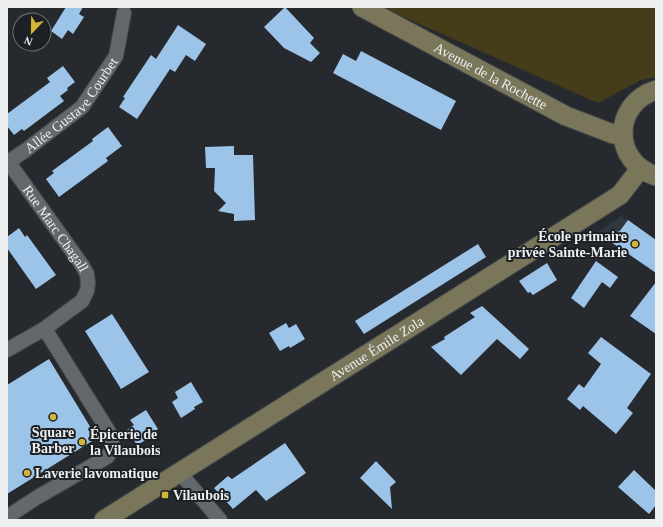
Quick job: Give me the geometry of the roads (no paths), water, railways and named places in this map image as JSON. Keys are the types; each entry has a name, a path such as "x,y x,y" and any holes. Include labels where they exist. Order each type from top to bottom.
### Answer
{"main road":[{"name":"Avenue de la Rochette","path":"362,7 566,116 613,134 623,133"},
{"path":"648,172 633,162 627,153 623,133 627,113 633,105 649,92 656,90"},
{"name":"Avenue Émile Zola","path":"104,520 620,195 648,172"}],"street":[{"name":"Allée Gustave Courbet","path":"8,161 26,150 82,107 116,56 124,14"},
{"name":"Rue Marc Chagall","path":"7,350 44,328 82,301 87,291 88,283 87,274 82,266 8,161"},
{"path":"7,517 36,498 107,457 111,451 112,437 44,328"},
{"path":"180,473 220,520"}],"place":[{"name":"École primaire privée Sainte-Marie","path":"635,244"},
{"name":"Square Barber","path":"53,417"},
{"name":"Épicerie de la Vilaubois","path":"82,442"},
{"name":"Laverie lavomatique","path":"27,473"},
{"name":"Vilaubois","path":"165,495"}]}
